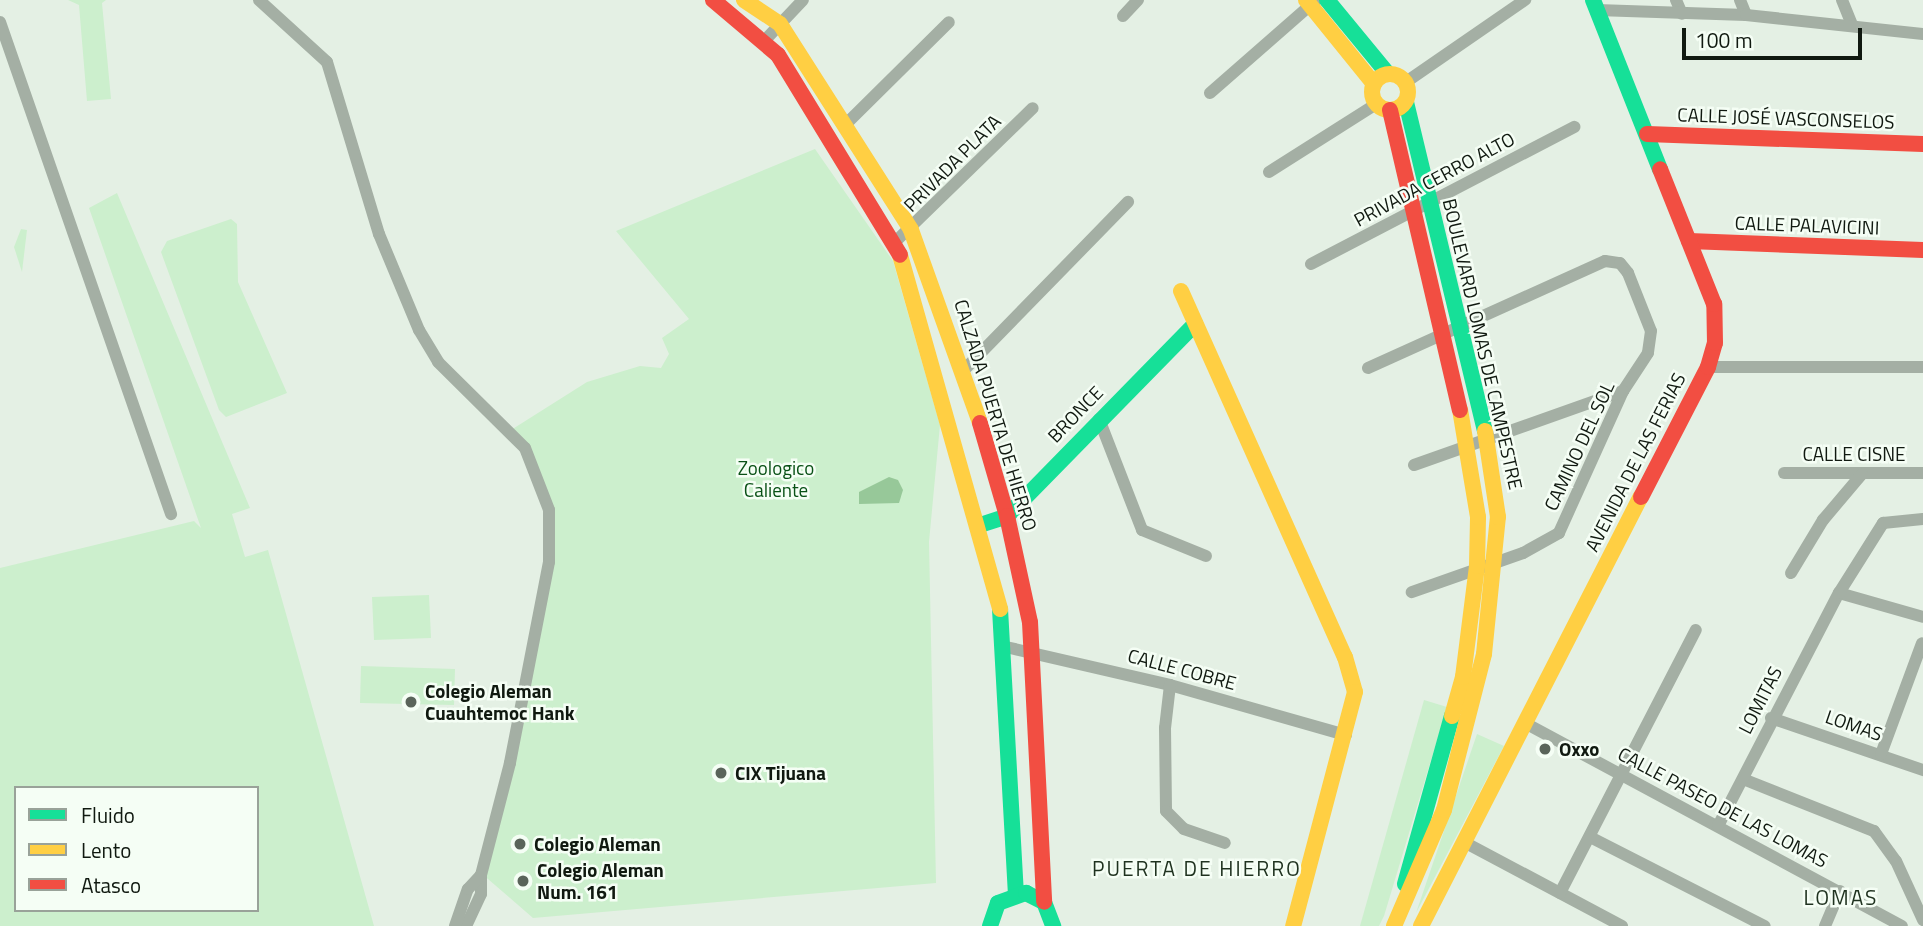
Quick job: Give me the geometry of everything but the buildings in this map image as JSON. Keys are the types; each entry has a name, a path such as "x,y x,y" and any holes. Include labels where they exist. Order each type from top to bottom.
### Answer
{"main road":[{"path":"713,0 765,40 895,242 980,524 1006,647 1016,893"},
{"name":"CALZADA PUERTA DE HIERRO","path":"744,0 780,24 911,230 964,370 1007,516 1032,652 1044,902 1053,926"},
{"path":"1327,0 1388,74 1406,82"},
{"path":"1311,2 1374,84 1388,74"},
{"name":"AVENIDA DE LAS FERIAS","path":"1421,926 1708,367 1718,324 1689,241 1595,5"},
{"name":"BOULEVARD LOMAS DE CAMPESTRE","path":"1395,922 1444,810 1466,737 1484,654 1496,560 1497,502 1487,439 1406,102 1406,82"},
{"name":"BOULEVARD LOMAS DE CAMPESTRE","path":"1374,84 1413,213 1468,445 1478,507 1477,566 1463,677 1395,922"},
{"path":"1383,107 1406,102"},
{"name":"CALLE JOSÉ VASCONSELOS","path":"1647,134 1923,144"},
{"name":"CALLE PALAVICINI","path":"1689,241 1923,250"},
{"path":"1181,291 1345,657 1354,692 1346,735 1293,926"},
{"name":"BRONCE","path":"1007,516 1098,419 1195,324"},
{"path":"980,524 1007,516"},
{"path":"990,926 998,903 1016,893 1044,902"}],"street":[{"path":"259,0 327,62 379,234 414,320 438,362 525,448 549,510 549,562 510,763 481,875 481,894 466,926"},
{"path":"765,40 803,0"},
{"path":"1123,16 1138,0"},
{"path":"1406,82 1525,0"},
{"path":"1676,0 1682,14"},
{"path":"1740,0 1746,15"},
{"path":"1842,0 1852,25"},
{"path":"1210,93 1311,2"},
{"path":"1595,5 1682,14 1746,15 1923,34"},
{"path":"0,22 171,514"},
{"path":"845,125 949,22"},
{"path":"1269,172 1383,107"},
{"name":"PRIVADA PLATA","path":"895,242 911,230 1033,108"},
{"name":"PRIVADA CERRO ALTO","path":"1311,264 1574,127"},
{"path":"964,370 1128,202"},
{"name":"CAMINO DEL SOL","path":"1412,592 1477,566 1541,545 1559,533 1623,391 1651,342 1628,273 1614,261 1581,270 1461,327"},
{"path":"1367,368 1441,332 1461,327"},
{"path":"1708,367 1923,367"},
{"path":"1414,465 1623,391"},
{"path":"1098,419 1142,530 1206,556"},
{"name":"CALLE CISNE","path":"1784,473 1923,473"},
{"path":"1791,573 1823,520 1862,474"},
{"name":"LOMITAS","path":"1718,825 1771,718 1839,593 1883,523 1923,519"},
{"path":"1839,593 1923,617"},
{"path":"1560,893 1623,776 1696,630"},
{"path":"1881,754 1922,643"},
{"name":"CALLE COBRE","path":"1006,647 1170,685 1346,735"},
{"path":"1170,685 1165,729 1166,811 1184,829 1225,843"},
{"name":"LOMAS","path":"1771,718 1923,770"},
{"name":"CALLE PASEO DE LAS LOMAS","path":"1525,723 1902,926"},
{"path":"1742,779 1874,831 1896,861 1923,920"},
{"path":"1590,837 1766,926"},
{"path":"1464,842 1622,926"},
{"path":"455,926 468,889 481,875"},
{"path":"1825,926 1840,891"}],"green space":[{"path":"68,0 106,0 102,3 111,99 87,101 79,5"},
{"name":"Zoologico Caliente","path":"815,149 893,261 940,425 929,542 936,883 533,918 481,873 550,562 550,510 511,430 587,382 640,366 661,368 669,354 662,338 689,319 616,231"},
{"path":"117,193 250,508 232,514 245,557 268,550 374,926 0,926 0,568 194,521 201,528 89,208"},
{"path":"231,219 237,224 238,282 287,393 226,417 219,410 161,252 167,241"},
{"path":"21,229 27,230 22,272 14,247"},
{"path":"429,595 431,638 374,640 372,597"},
{"path":"361,666 455,669 454,705 360,703"},
{"path":"1424,700 1447,707 1384,916 1379,926 1360,926"},
{"path":"1477,734 1504,746 1416,913"}],"shaded area":[{"path":"889,477 898,480 903,490 899,503 859,504 859,492"}],"traffic: fast":[{"path":"1327,0 1388,74"},
{"path":"1593,0 1660,169"},
{"path":"1406,102 1485,431"},
{"path":"980,525 1007,516 1195,324"},
{"path":"1000,609 1016,893"},
{"path":"1405,884 1452,716"},
{"path":"990,926 998,903 1026,893 1044,902 1053,926"}],"traffic: slow":[{"path":"744,0 780,24 911,230 980,423"},
{"path":"1306,0 1374,84"},
{"path":"1390,74 1403,79 1408,92 1403,105 1390,110 1377,105 1372,92 1377,79 1390,74"},
{"path":"900,255 1000,609"},
{"path":"1181,291 1345,657 1355,692 1293,926"},
{"path":"1452,716 1463,677 1477,566 1478,517 1460,410"},
{"path":"1394,926 1444,810 1484,654 1498,517 1485,431"},
{"path":"1421,926 1641,497"}],"traffic: jam":[{"path":"713,0 778,55 900,255"},
{"path":"1390,110 1460,410"},
{"path":"1647,134 1923,144"},
{"path":"1641,497 1708,367 1715,343 1714,304 1660,169"},
{"path":"1689,241 1923,250"},
{"path":"980,423 1007,516 1030,622 1044,902"}],"place":[{"name":"Colegio Aleman Cuauhtemoc Hank","path":"411,702"},
{"name":"Oxxo","path":"1545,749"},
{"name":"CIX Tijuana","path":"721,773"},
{"name":"Colegio Aleman","path":"520,844"},
{"name":"Colegio Aleman Num. 161","path":"523,881"}],"district":[{"name":"PUERTA DE HIERRO","path":"1197,868"},
{"name":"LOMAS","path":"1841,897"}]}
